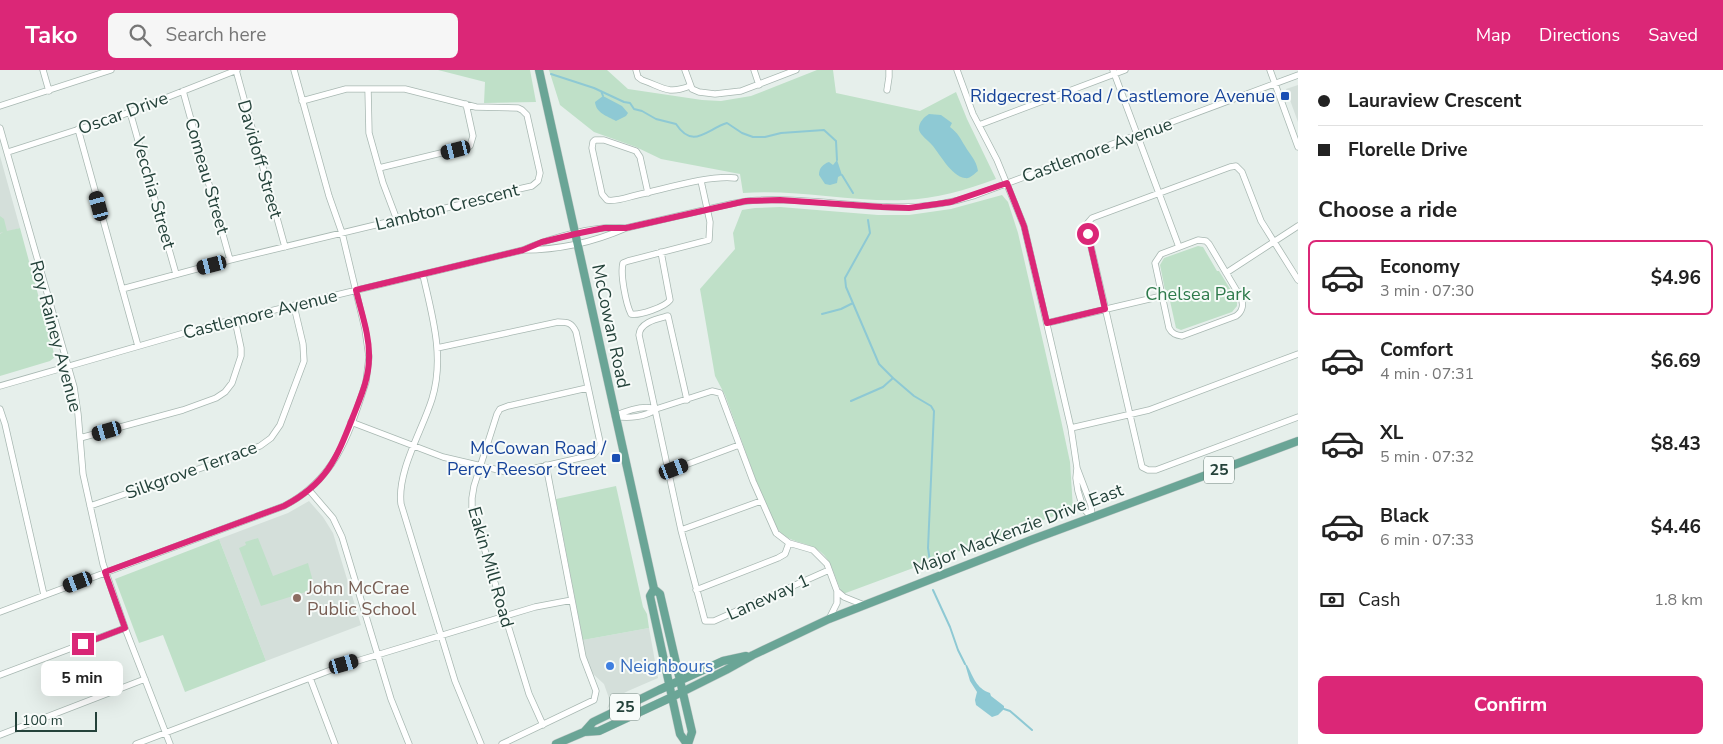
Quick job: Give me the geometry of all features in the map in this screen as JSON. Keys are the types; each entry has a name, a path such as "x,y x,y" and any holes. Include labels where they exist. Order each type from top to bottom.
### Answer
{"main road":[{"name":"McCowan Road","path":"539,70 654,589 660,594 692,732 688,744"},
{"name":"Major MacKenzie Drive East","path":"556,744 584,732 599,731 683,692 753,655 864,604 1298,441"},
{"name":"McCowan Road","path":"654,589 650,596 680,734 688,744"},
{"name":"Major MacKenzie Drive East","path":"584,732 593,722 723,661 753,655"}],"street":[{"path":"43,70 49,91"},
{"path":"0,106 49,91 99,72 111,70"},
{"name":"Oscar Drive","path":"8,152 130,112 236,70"},
{"name":"Davidoff Street","path":"236,70 285,247"},
{"path":"0,612 284,506 309,490 331,467 338,454 366,382 369,358 368,341 342,233 329,196 294,70"},
{"path":"636,70 640,79 665,89 675,91 690,86"},
{"path":"685,70 690,86 699,92 715,94 741,91 796,70"},
{"path":"754,70 759,84"},
{"path":"887,90 889,70"},
{"path":"957,70 979,125 998,160 1024,226 1071,428 1078,490 1083,508 1092,518"},
{"path":"979,125 1114,72 1125,70"},
{"path":"1270,70 1298,147"},
{"path":"1114,72 1179,247"},
{"name":"Castlemore Avenue","path":"523,250 543,250 577,244 607,236 626,228 739,202 765,200 882,207 917,207 959,200 1298,75"},
{"name":"Lambton Crescent","path":"122,289 230,260 532,186 538,181 540,173 527,116 525,112 518,108 486,108 405,89 343,89 302,100"},
{"path":"368,89 368,126 379,168 397,220"},
{"name":"Comeau Street","path":"183,91 230,260"},
{"path":"379,168 470,146 473,136 466,104"},
{"name":"Vecchia Street","path":"130,112 176,274"},
{"name":"Roy Rainey Avenue","path":"0,128 75,395 83,474 105,572 170,744"},
{"path":"78,129 138,346"},
{"path":"648,193 640,157 636,152 604,140 595,140 593,142 592,148 604,197 610,201 648,193 721,176 735,178"},
{"path":"1298,280 1261,221 1239,167 1230,167 1092,218 1086,225 1142,467 1148,470 1156,470 1298,417"},
{"path":"661,252 670,300 665,305 637,315 631,314 622,274 623,263 661,252 709,240 711,226 701,181"},
{"path":"1226,273 1298,226"},
{"name":"Castlemore Avenue","path":"0,386 235,320 523,250 542,242 604,228 626,228"},
{"path":"1198,240 1206,241 1226,273 1243,301 1240,312 1236,316 1182,336 1172,333 1155,263 1161,254 1198,240"},
{"path":"423,274 434,322 437,348 436,380 432,398 401,484 401,504 455,681 481,744"},
{"path":"1047,323 1162,296"},
{"name":"Silkgrove Terrace","path":"90,506 260,446 271,438 280,425 304,361 303,344 294,306"},
{"path":"687,400 668,316 644,324 639,332 696,590 778,558 785,554 789,543"},
{"path":"80,438 183,410 216,398 225,392 232,383 241,356 235,320"},
{"path":"351,422 458,461 512,472 593,455 600,448 573,325 568,322 558,322 437,348"},
{"path":"1071,428 1149,410 1298,354"},
{"name":"Eakin Mill Road","path":"543,725 529,694 505,616 472,508 472,493 500,409 587,388"},
{"path":"615,416 626,419 712,390 718,391 722,396 761,501 776,533 789,543 813,550 824,560 829,570 837,591 837,603 829,619"},
{"path":"0,409 44,595"},
{"path":"669,470 739,445"},
{"path":"502,744 592,702 596,694 583,657 546,465"},
{"path":"309,490 328,510 337,524 391,699 409,744"},
{"path":"682,530 761,501"},
{"name":"Laneway 1","path":"696,590 703,618 707,622 714,621 829,570"},
{"path":"837,591 864,604"},
{"path":"136,744 344,664 535,607 572,600"},
{"path":"0,676 125,628"},
{"path":"310,678 332,743"},
{"path":"0,735 145,680"}],"shaded area":[{"path":"1298,85 1298,122 1286,89"},
{"path":"0,156 20,228 0,234"},
{"name":"John McCrae Public School","path":"309,501 323,517 333,533 361,625 266,661 219,539 288,513"},
{"path":"649,628 658,678 618,696 607,709 610,701 604,684 592,673 583,640"}],"green space":[{"path":"438,70 530,70 536,102 484,103 485,82"},
{"path":"549,70 607,70 628,89 702,100 721,101 751,96 817,70 833,70 836,93 920,111 956,92 996,179 951,193 928,198 904,200 763,192 743,193 740,174 661,159 636,147 594,132 560,105"},
{"path":"1002,195 1008,202 1018,233 1061,420 1070,462 1073,509 843,594 824,555 811,546 785,536 774,523 754,475 725,395 715,376 700,289 735,249 733,233 742,210 780,207 878,215 909,215 951,209"},
{"path":"0,216 4,219 7,231 20,228 55,357 50,361 0,376 0,234 3,232 0,233"},
{"name":"Chelsea Park","path":"1198,246 1203,247 1217,271 1219,271 1237,300 1237,306 1232,312 1181,330 1176,328 1170,301 1167,300 1160,265 1164,258"},
{"path":"616,486 649,628 583,640 556,499"},
{"path":"258,538 273,576 308,563 315,589 261,606 239,548 246,545 245,542"},
{"path":"219,539 266,661 185,692 163,635 139,643 115,579"}],"water":[{"path":"603,96 622,106 628,113 626,116 616,121 600,112 595,102"},
{"path":"929,114 941,115 952,123 950,127 959,136 976,163 978,171 969,178 955,173 921,134 919,125"},
{"path":"837,160 842,175 838,177 837,183 825,184 819,175 821,168 829,162 833,165"},
{"path":"965,664 978,685 1004,706 1004,709 998,715 992,717 976,705 977,692 970,681"}],"waterway":[{"path":"551,74 594,88 630,103 634,109 656,119 676,124 688,136 700,136 727,123 742,133 753,137 824,130 836,141 837,160"},
{"path":"601,91 603,96"},
{"path":"842,175 853,193"},
{"path":"868,220 870,233 845,278 846,287 879,364 914,396 931,406 934,411 928,548 930,562 928,568"},
{"path":"822,314 841,309 853,303"},
{"path":"851,401 883,387 893,378"},
{"path":"933,590 965,664"},
{"path":"1004,709 1010,711 1032,730"}],"place":[{"name":"Ridgecrest Road / Castlemore Avenue","path":"1285,96"},
{"name":"McCowan Road / Percy Reesor Street","path":"616,458"},
{"name":"John McCrae Public School","path":"297,598"},
{"name":"Neighbours","path":"610,666"}],"route":[{"path":"83,644 125,628 105,572 284,506 302,496 331,467 342,445 366,382 368,369 369,348 356,290 523,250 542,242 604,228 626,228 746,201 780,200 909,208 951,202 1007,183 1024,226 1047,323 1105,309 1088,234"}]}
